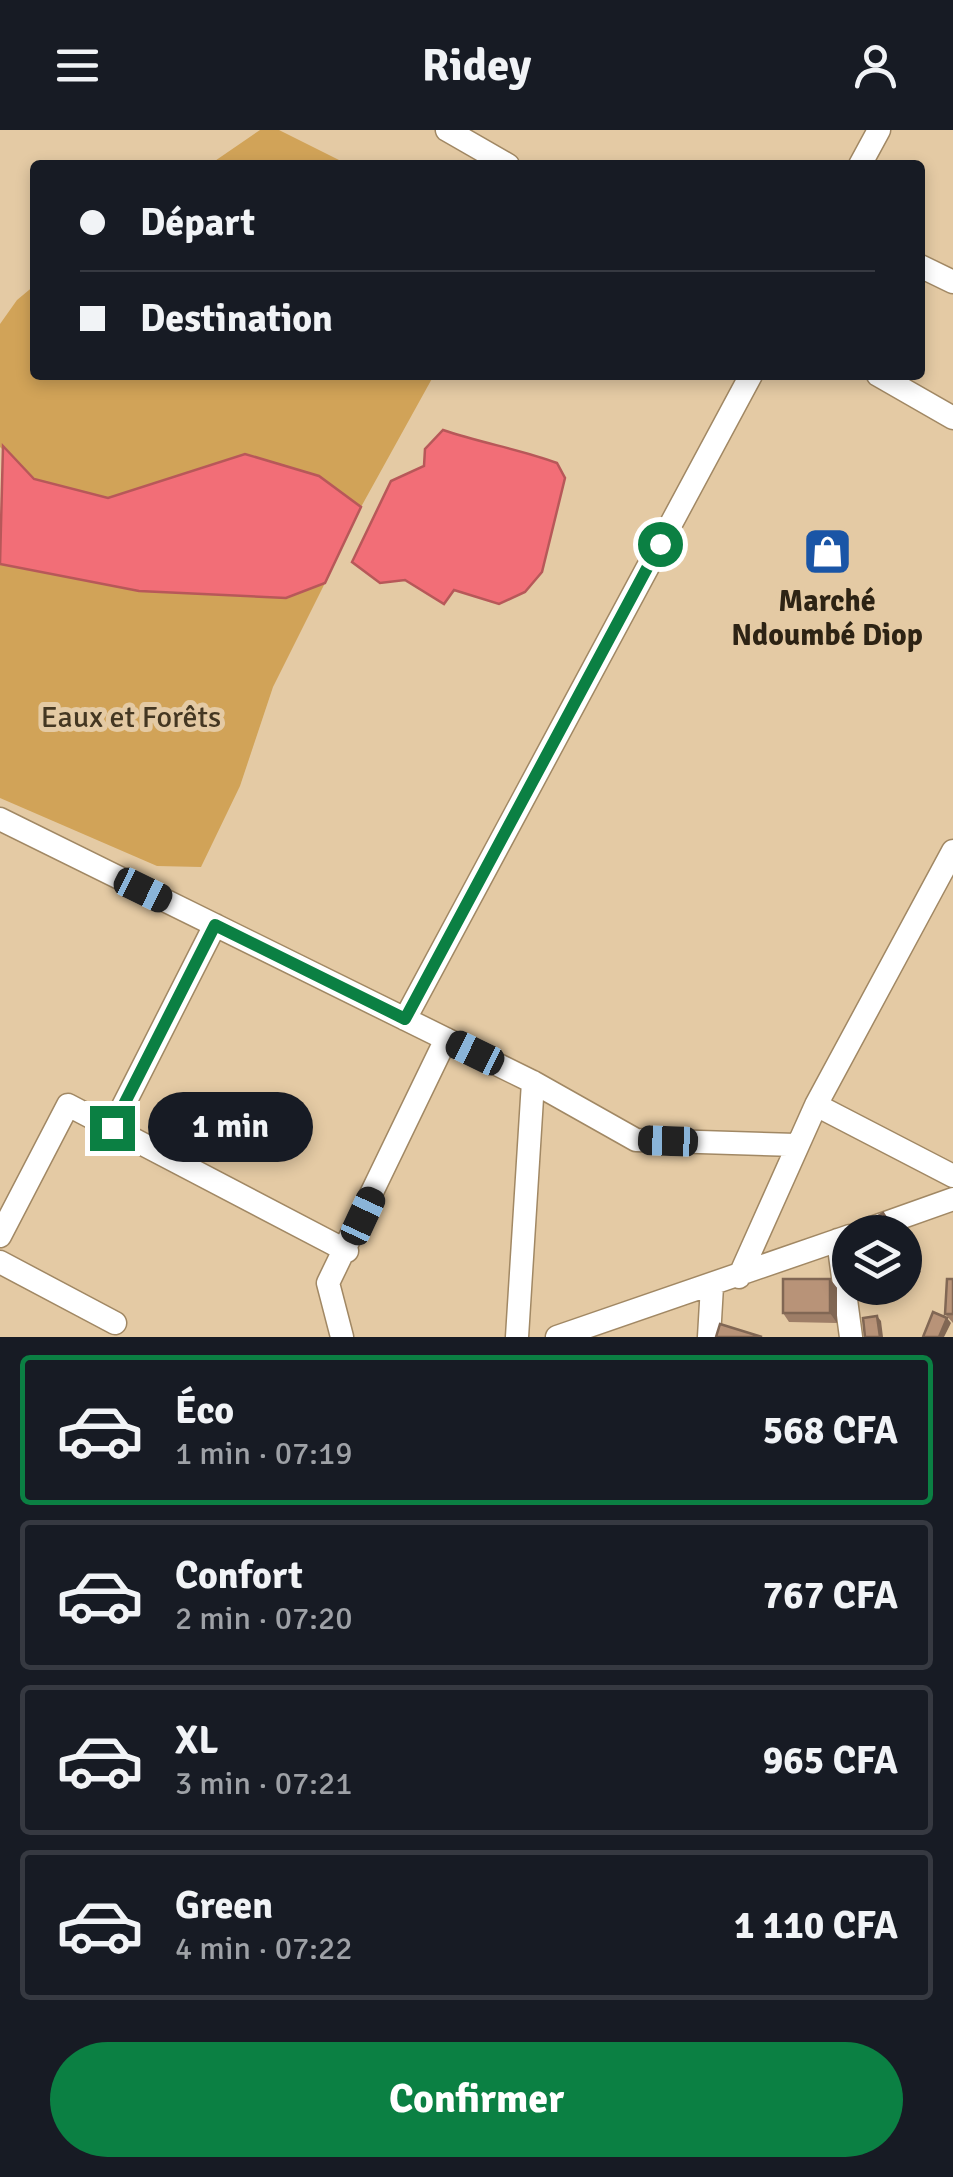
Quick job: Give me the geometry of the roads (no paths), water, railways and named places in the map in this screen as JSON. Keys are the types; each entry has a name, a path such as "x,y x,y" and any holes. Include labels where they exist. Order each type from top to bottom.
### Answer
{"street":[{"path":"446,130 499,160"},
{"path":"863,160 879,130"},
{"path":"925,268 953,282"},
{"path":"405,1019 747,380"},
{"path":"887,380 953,418"},
{"path":"0,819 446,1038 636,1140 796,1145"},
{"path":"739,1278 816,1105 953,851"},
{"path":"112,1128 215,925"},
{"path":"342,1337 328,1283 347,1251 446,1038"},
{"path":"517,1337 533,1082"},
{"path":"0,1236 68,1105 347,1251"},
{"path":"816,1105 953,1176"},
{"path":"908,1215 953,1199"},
{"path":"557,1337 739,1278 832,1242"},
{"path":"0,1262 116,1322"},
{"path":"709,1337 712,1286"},
{"path":"850,1305 851,1337"}],"place":[{"name":"Marché Ndoumbé Diop","path":"827,552"}],"park label":[{"name":"Eaux et Forêts","path":"131,717"}]}
